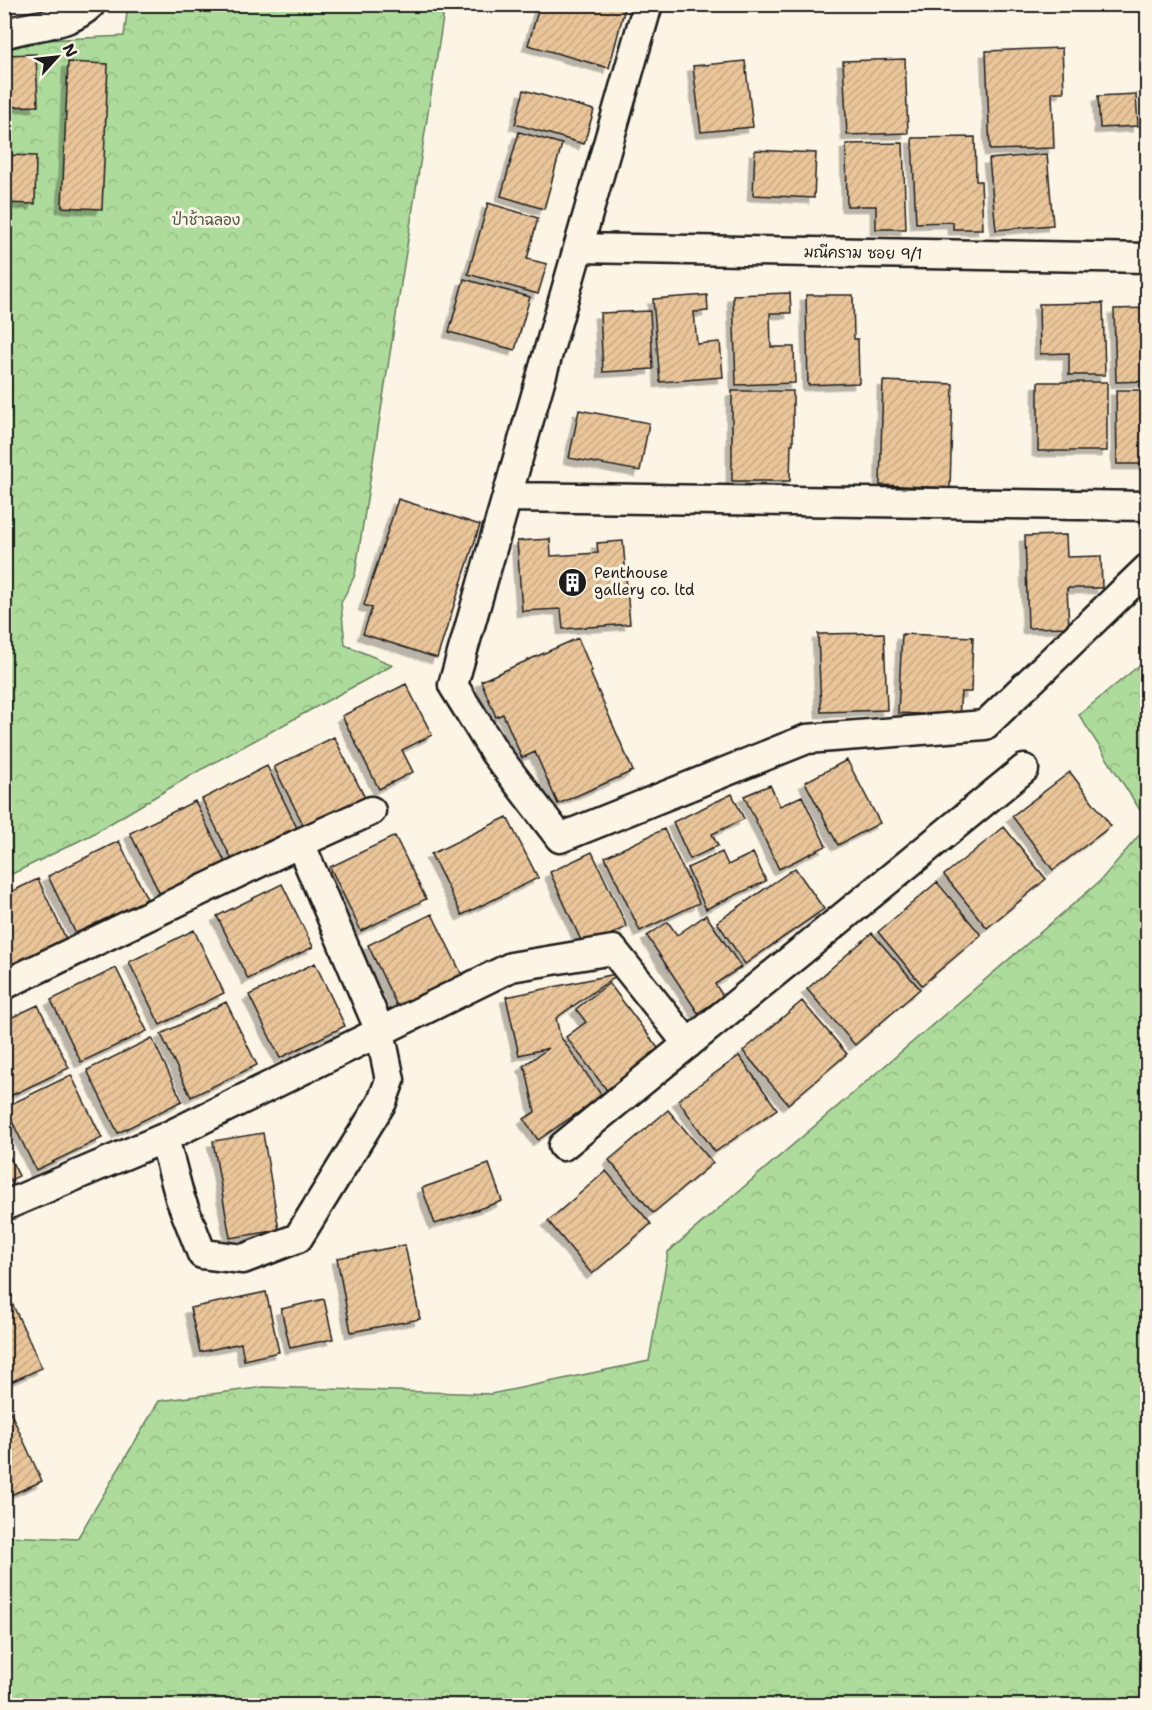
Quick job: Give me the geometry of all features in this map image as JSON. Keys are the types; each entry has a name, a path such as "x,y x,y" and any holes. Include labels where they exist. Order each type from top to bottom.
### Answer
{"street":[{"path":"4,34 51,25 81,14 91,4"},
{"path":"648,4 453,685 495,753 560,838 807,739 985,725 1148,568"},
{"name":"มณีคราม ซอย 9/1","path":"578,248 1148,258"},
{"path":"507,497 1148,506"},
{"path":"563,1146 1024,769"},
{"path":"4,985 371,811"},
{"path":"164,1138 180,1198 202,1254 243,1259 298,1238 382,1102 390,1080 380,1031 300,843"},
{"path":"4,1206 164,1138 512,967 613,950 688,1044"}],"green space":[{"name":"ป่าช้าฉลอง","path":"128,5 445,5 355,575 341,603 345,645 393,665 195,773 91,835 12,874 5,875 5,42 124,36"},
{"path":"1147,659 1147,821 1079,715"},
{"path":"1147,826 1147,1705 5,1705 5,1536 77,1539 159,1401 264,1387 491,1394 649,1361 668,1252 1100,881"}],"building":[{"path":"540,4 626,4 609,68 528,45"},
{"path":"1062,48 1064,92 1052,92 1054,148 990,150 986,51"},
{"path":"36,54 38,106 4,107 4,55"},
{"path":"905,59 908,133 847,135 843,61"},
{"path":"745,61 753,127 701,132 693,66"},
{"path":"68,62 108,64 102,209 62,207"},
{"path":"524,90 594,110 584,144 515,124"},
{"path":"1136,94 1138,126 1100,128 1098,96"},
{"path":"519,132 562,144 544,209 501,196"},
{"path":"975,137 976,181 981,181 983,229 953,229 953,222 916,223 912,138"},
{"path":"903,143 906,229 876,229 876,206 847,206 846,144"},
{"path":"755,150 816,153 814,198 753,195"},
{"path":"1047,154 1053,225 996,230 989,159"},
{"path":"4,155 36,156 35,204 4,203"},
{"path":"488,203 538,218 527,259 547,264 538,294 468,274"},
{"path":"464,279 530,297 515,350 449,332"},
{"path":"790,293 791,313 770,313 771,347 794,347 795,383 736,385 733,295"},
{"path":"707,295 708,311 694,312 697,344 720,342 723,377 660,382 653,299"},
{"path":"806,295 853,295 854,339 858,339 859,383 808,385"},
{"path":"1103,303 1105,375 1069,375 1069,353 1040,354 1039,304"},
{"path":"1148,308 1148,381 1116,382 1114,309"},
{"path":"650,311 653,369 603,372 600,313"},
{"path":"883,381 953,384 950,488 880,485"},
{"path":"1038,382 1107,382 1107,451 1038,451"},
{"path":"1116,390 1148,390 1148,464 1117,464"},
{"path":"732,391 793,391 790,481 732,481"},
{"path":"579,410 649,423 640,471 569,458"},
{"path":"398,499 480,525 437,658 363,634 372,608 364,605"},
{"path":"1066,535 1067,557 1101,556 1102,588 1067,588 1069,627 1028,628 1025,536"},
{"name":"Penthouse gallery co. ltd","path":"550,539 551,556 598,553 597,543 623,541 630,624 563,629 561,609 522,611 517,541"},
{"path":"884,633 887,710 821,712 818,634"},
{"path":"902,634 973,637 971,692 961,692 959,716 898,713"},
{"path":"578,638 592,671 590,672 633,771 558,804 535,752 522,758 503,714 496,717 481,681"},
{"path":"406,684 432,735 402,750 413,772 379,789 342,716"},
{"path":"334,737 365,798 305,828 274,767"},
{"path":"847,760 880,823 838,845 805,782"},
{"path":"267,766 298,830 233,862 202,799"},
{"path":"1070,772 1111,826 1053,870 1012,816"},
{"path":"770,785 780,806 802,796 826,846 779,869 744,796"},
{"path":"732,794 744,819 712,834 718,846 690,859 673,822"},
{"path":"195,801 226,864 161,896 130,833"},
{"path":"507,817 538,878 462,915 431,854"},
{"path":"1004,827 1046,879 987,928 944,875"},
{"path":"664,829 699,903 640,931 605,857"},
{"path":"395,836 426,899 361,931 330,867"},
{"path":"119,841 149,903 78,938 48,876"},
{"path":"592,852 627,927 584,947 550,872"},
{"path":"722,852 728,865 753,853 766,881 706,909 687,868"},
{"path":"795,868 824,909 745,964 717,922"},
{"path":"38,879 67,941 4,970 4,895"},
{"path":"937,882 981,935 922,985 878,932"},
{"path":"282,884 313,947 248,979 217,916"},
{"path":"432,914 463,977 398,1008 368,945"},
{"path":"706,915 741,967 715,984 723,996 698,1013 647,936 668,922 677,935"},
{"path":"194,930 224,993 160,1025 129,962"},
{"path":"872,933 920,989 855,1045 807,989"},
{"path":"315,963 345,1026 280,1058 249,995"},
{"path":"116,968 147,1031 81,1062 51,1000"},
{"path":"620,973 556,1018 560,1036 602,1096 538,1140 524,1119 535,1112 526,1070 523,1066 549,1048 519,1055 506,997"},
{"path":"609,983 661,1052 609,1093 566,1037 586,1022 576,1009"},
{"path":"802,1001 847,1054 788,1104 743,1051"},
{"path":"226,1002 257,1065 191,1097 161,1034"},
{"path":"38,1005 69,1068 4,1099 4,1021"},
{"path":"152,1038 182,1101 118,1133 87,1070"},
{"path":"739,1056 777,1109 715,1152 678,1100"},
{"path":"71,1075 102,1138 36,1170 5,1107"},
{"path":"668,1110 713,1163 653,1213 609,1160"},
{"path":"263,1133 279,1230 230,1238 213,1141"},
{"path":"4,1146 19,1176 4,1183"},
{"path":"489,1164 502,1201 435,1224 422,1188"},
{"path":"606,1171 651,1224 592,1274 548,1221"},
{"path":"405,1245 420,1319 351,1332 337,1258"},
{"path":"4,1286 42,1368 4,1385"},
{"path":"266,1292 279,1352 244,1360 241,1343 200,1352 190,1308"},
{"path":"324,1299 333,1339 290,1348 281,1309"},
{"path":"4,1398 42,1481 4,1498"}],"place":[{"name":"Penthouse gallery co. ltd","path":"573,582"}]}
